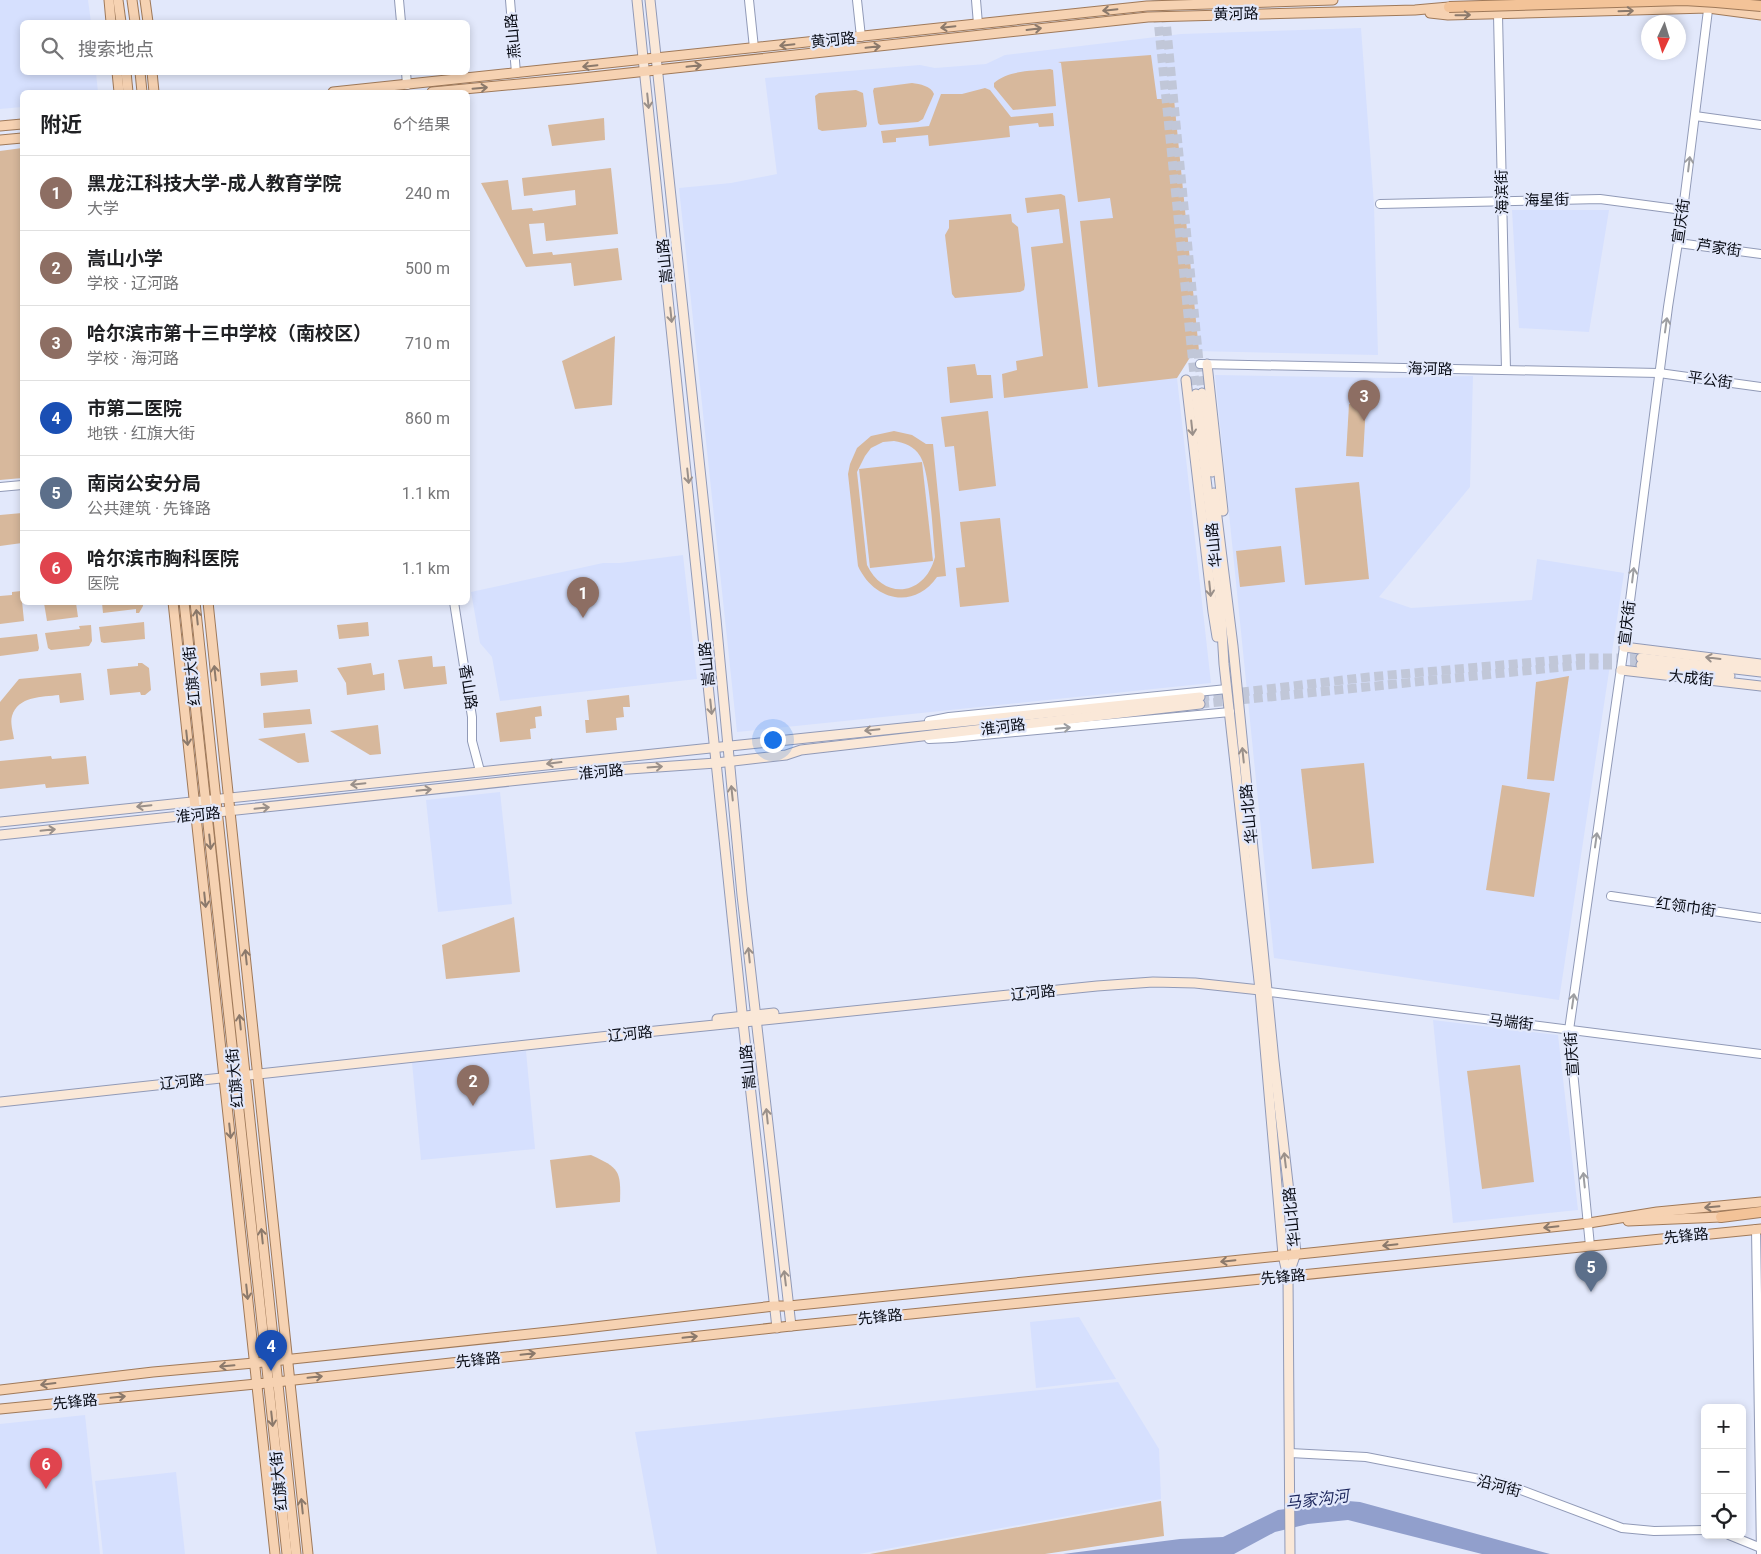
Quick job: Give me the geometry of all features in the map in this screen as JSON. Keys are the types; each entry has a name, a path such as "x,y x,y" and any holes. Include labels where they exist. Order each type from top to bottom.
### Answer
{"highway":[{"path":"1448,7 1674,0 1761,6"},
{"path":"1721,1217 1761,1212"}],"main road":[{"path":"109,0 111,20"},
{"path":"118,0 121,20"},
{"path":"132,0 134,20"},
{"path":"145,0 148,20"},
{"name":"嵩山路","path":"637,0 742,1019 777,1328"},
{"name":"嵩山路","path":"650,0 715,609 756,1017 791,1326"},
{"name":"黄河路","path":"352,90 861,37 1147,3 1333,0"},
{"path":"1147,3 1148,17"},
{"path":"1172,3 1174,16"},
{"name":"黄河路","path":"1415,10 1448,16 1498,15 1709,4 1761,15"},
{"name":"黄河路","path":"452,90 1148,17 1415,10 1448,7"},
{"path":"117,75 119,90"},
{"path":"126,75 128,90"},
{"path":"140,75 142,90"},
{"path":"152,75 154,90"},
{"path":"0,126 20,124"},
{"path":"0,140 20,138"},
{"name":"华山路","path":"1203,364 1234,616 1233,646"},
{"path":"1186,380 1213,612 1224,664"},
{"name":"华山路","path":"1231,694 1224,664 1220,598 1199,393 1233,646"},
{"name":"红旗大街","path":"173,605 194,801 268,1383 287,1554"},
{"name":"红旗大街","path":"184,605 206,800 254,1363 275,1554"},
{"name":"红旗大街","path":"195,605 296,1554"},
{"name":"红旗大街","path":"208,605 258,1071 288,1380 308,1554"},
{"path":"1231,694 1233,646"},
{"name":"大成街","path":"1624,647 1761,664"},
{"name":"大成街","path":"1761,672 1641,661 1761,680"},
{"name":"大成街","path":"1620,670 1761,686"},
{"name":"华山北路","path":"1231,694 1230,712 1262,989 1296,1253 1288,1277"},
{"name":"华山北路","path":"1231,694 1262,989 1284,1255 1288,1277"},
{"name":"淮河路","path":"0,822 715,745 1200,700 801,750 786,755 716,763 615,770 0,835"},
{"name":"辽河路","path":"0,1097 246,1073 756,1017 1088,987 1153,982 1195,983 1262,989"},
{"name":"辽河路","path":"0,1102 229,1074"},
{"name":"先锋路","path":"0,1390 153,1372 568,1330 774,1306 789,1306 1588,1223 1657,1212 1761,1202"},
{"path":"1588,1223 1721,1217"},
{"name":"先锋路","path":"0,1409 278,1382 791,1326 1758,1229"},
{"path":"1288,1277 1290,1554"}],"street":[{"path":"399,0 401,20"},
{"name":"燕山路","path":"510,0 516,73"},
{"path":"749,0 754,48"},
{"path":"857,0 861,37"},
{"path":"976,0 978,24"},
{"name":"宣庆街","path":"1590,1246 1569,1030 1624,647 1709,4"},
{"name":"海滨街","path":"1498,15 1506,370"},
{"path":"406,75 407,84"},
{"path":"1695,116 1761,125"},
{"name":"海星街","path":"1380,204 1600,199 1683,210"},
{"name":"芦家街","path":"1678,243 1761,254"},
{"name":"海河路","path":"1203,364 1659,373"},
{"name":"平公街","path":"1659,373 1761,387"},
{"path":"0,488 20,485"},
{"name":"香山路","path":"454,605 472,717 472,741 480,771"},
{"path":"891,728 949,717 1231,694"},
{"path":"892,740 952,738 1230,712"},
{"name":"红领巾街","path":"1611,896 1761,918"},
{"name":"马端街","path":"1262,989 1761,1054"},
{"path":"1758,1229 1761,1554"},
{"name":"沿河街","path":"1290,1453 1366,1457 1504,1484 1622,1528 1654,1531 1701,1530"},
{"path":"1739,1539 1761,1548"}],"shaded area":[{"path":"0,0 88,0 91,20 20,20 20,75 96,75 98,90 20,90 20,107 0,109"},
{"path":"1361,28 1374,205 1378,355 1194,351 1177,378 1211,683 737,732 679,188 731,183 777,174 765,78 920,65 935,68 986,64 1005,55 1181,34"},
{"path":"1151,55 1157,99 1174,99 1199,351 1194,351 1177,378 1098,387 1080,221 1113,218 1110,198 1078,202 1061,63 1058,62"},
{"path":"1053,70 1056,106 1013,110 994,87 994,83 1013,73"},
{"path":"912,83 928,87 934,94 923,119 918,122 880,125 878,123 874,88"},
{"path":"985,88 990,90 1011,117 1053,113 1054,126 1039,127 1038,123 1009,126 1010,137 929,146 928,135 896,138 896,142 883,143 881,131 929,126 941,94 962,94"},
{"path":"856,90 863,93 866,127 822,131 818,129 815,96 819,93"},
{"path":"604,118 605,140 552,146 548,125"},
{"path":"20,148 20,478 0,480 0,151"},
{"path":"611,168 618,234 546,241 544,223 529,224 533,254 552,252 553,255 618,248 622,280 574,286 571,263 526,267 481,183 508,180 512,210 532,208 533,211 576,205 575,190 524,196 522,178"},
{"path":"1061,194 1065,196 1088,388 1004,398 1002,374 1017,370 1016,361 1043,356 1031,247 1063,243 1059,209 1027,213 1025,198"},
{"path":"1512,210 1609,210 1589,332 1519,328"},
{"path":"1011,214 1012,222 1018,227 1024,290 1020,292 955,298 952,294 945,235 949,228 949,220"},
{"path":"615,336 612,405 575,409 562,361"},
{"path":"975,364 977,375 991,375 993,398 950,403 947,367"},
{"path":"1215,375 1386,378 1473,376 1470,487 1379,597 1411,608 1532,600 1537,559 1624,573 1559,1000 1274,958"},
{"path":"1349,404 1366,405 1363,457 1346,456"},
{"path":"988,411 996,486 959,491 954,446 945,447 941,417"},
{"path":"894,431 912,435 926,444 933,444 946,576 937,577 928,587 917,594 906,597 884,594 865,578 858,566 848,474 857,448 871,436","holes":["883,442 898,442 915,450 923,464 929,489 935,557 930,570 923,580 914,586 904,589 893,589 883,584 874,577 867,565 857,472 871,448"]},
{"path":"922,462 933,561 870,568 859,469"},
{"path":"1359,482 1369,579 1305,585 1295,488"},
{"path":"20,513 20,543 0,546 0,515"},
{"path":"1000,518 1009,602 960,607 956,568 965,567 960,522"},
{"path":"1281,546 1285,582 1240,587 1236,551"},
{"path":"683,555 697,679 500,701 492,657 480,643 471,592 603,563 620,563"},
{"path":"20,591 20,605 22,605 24,621 0,624 0,596 12,595 12,592"},
{"path":"44,605 76,605 78,617 47,621"},
{"path":"102,605 143,605 139,613 136,613 136,609 103,613"},
{"path":"144,622 145,639 101,642 99,627"},
{"path":"368,622 369,636 339,639 337,625"},
{"path":"91,625 92,641 89,646 51,650 48,648 45,633 80,629 79,626"},
{"path":"37,634 38,651 0,656 0,638"},
{"path":"432,656 433,667 445,666 447,684 404,689 398,660"},
{"path":"138,663 142,663 149,668 151,690 145,695 141,695 140,692 110,695 107,669 138,666"},
{"path":"371,663 373,675 384,673 385,690 347,695 346,683 337,668"},
{"path":"297,670 298,682 261,686 260,673"},
{"path":"81,673 84,700 60,703 59,695 38,697 25,701 15,709 11,718 14,739 0,741 0,702 19,679"},
{"path":"1569,676 1554,781 1527,779 1536,682"},
{"path":"629,695 630,707 623,707 624,717 616,718 617,730 586,733 585,720 589,720 587,700"},
{"path":"541,706 542,716 535,717 536,728 530,729 531,739 500,742 496,713"},
{"path":"310,709 312,724 264,728 263,713"},
{"path":"378,725 381,754 370,755 330,731"},
{"path":"305,733 309,762 298,763 258,739"},
{"path":"51,756 52,759 86,756 89,784 46,788 45,784 0,789 0,761"},
{"path":"1364,763 1374,863 1312,869 1301,769"},
{"path":"1502,785 1550,793 1534,897 1486,890"},
{"path":"500,792 512,904 438,912 426,800"},
{"path":"514,917 520,972 446,979 442,945"},
{"path":"1433,1020 1558,1035 1578,1210 1453,1223"},
{"path":"526,1051 535,1149 421,1160 412,1062"},
{"path":"1520,1065 1534,1182 1482,1189 1467,1071"},
{"path":"591,1155 607,1163 616,1171 620,1183 620,1202 556,1208 550,1160"},
{"path":"1079,1317 1116,1379 1036,1388 1030,1322"},
{"path":"1118,1382 1159,1449 1161,1499 859,1554 657,1554 635,1432"},
{"path":"85,1415 100,1554 0,1554 0,1424"},
{"path":"176,1472 185,1554 103,1554 95,1481"},
{"path":"1161,1501 1164,1536 1045,1554 870,1554"},
{"path":"1348,1501 1360,1502 1550,1554 1482,1554 1348,1520 1308,1524 1275,1532 1234,1554 1063,1554 1180,1539 1223,1537 1278,1510"}],"tunnel":[{"path":"1156,0 1196,394"},
{"path":"1164,0 1202,393"},
{"path":"1200,697 1369,677 1580,658 1641,658"},
{"path":"1200,704 1582,665 1641,665"}],"place":[{"name":"哈尔滨市第十三中学校（南校区）","path":"1364,421"},
{"name":"黑龙江科技大学-成人教育学院","path":"583,618"},
{"name":"嵩山小学","path":"473,1106"},
{"name":"南岗公安分局","path":"1591,1292"},
{"name":"市第二医院","path":"271,1371"},
{"name":"哈尔滨市胸科医院","path":"46,1489"}],"water label":[{"name":"马家沟河","path":"1317,1499"}]}
